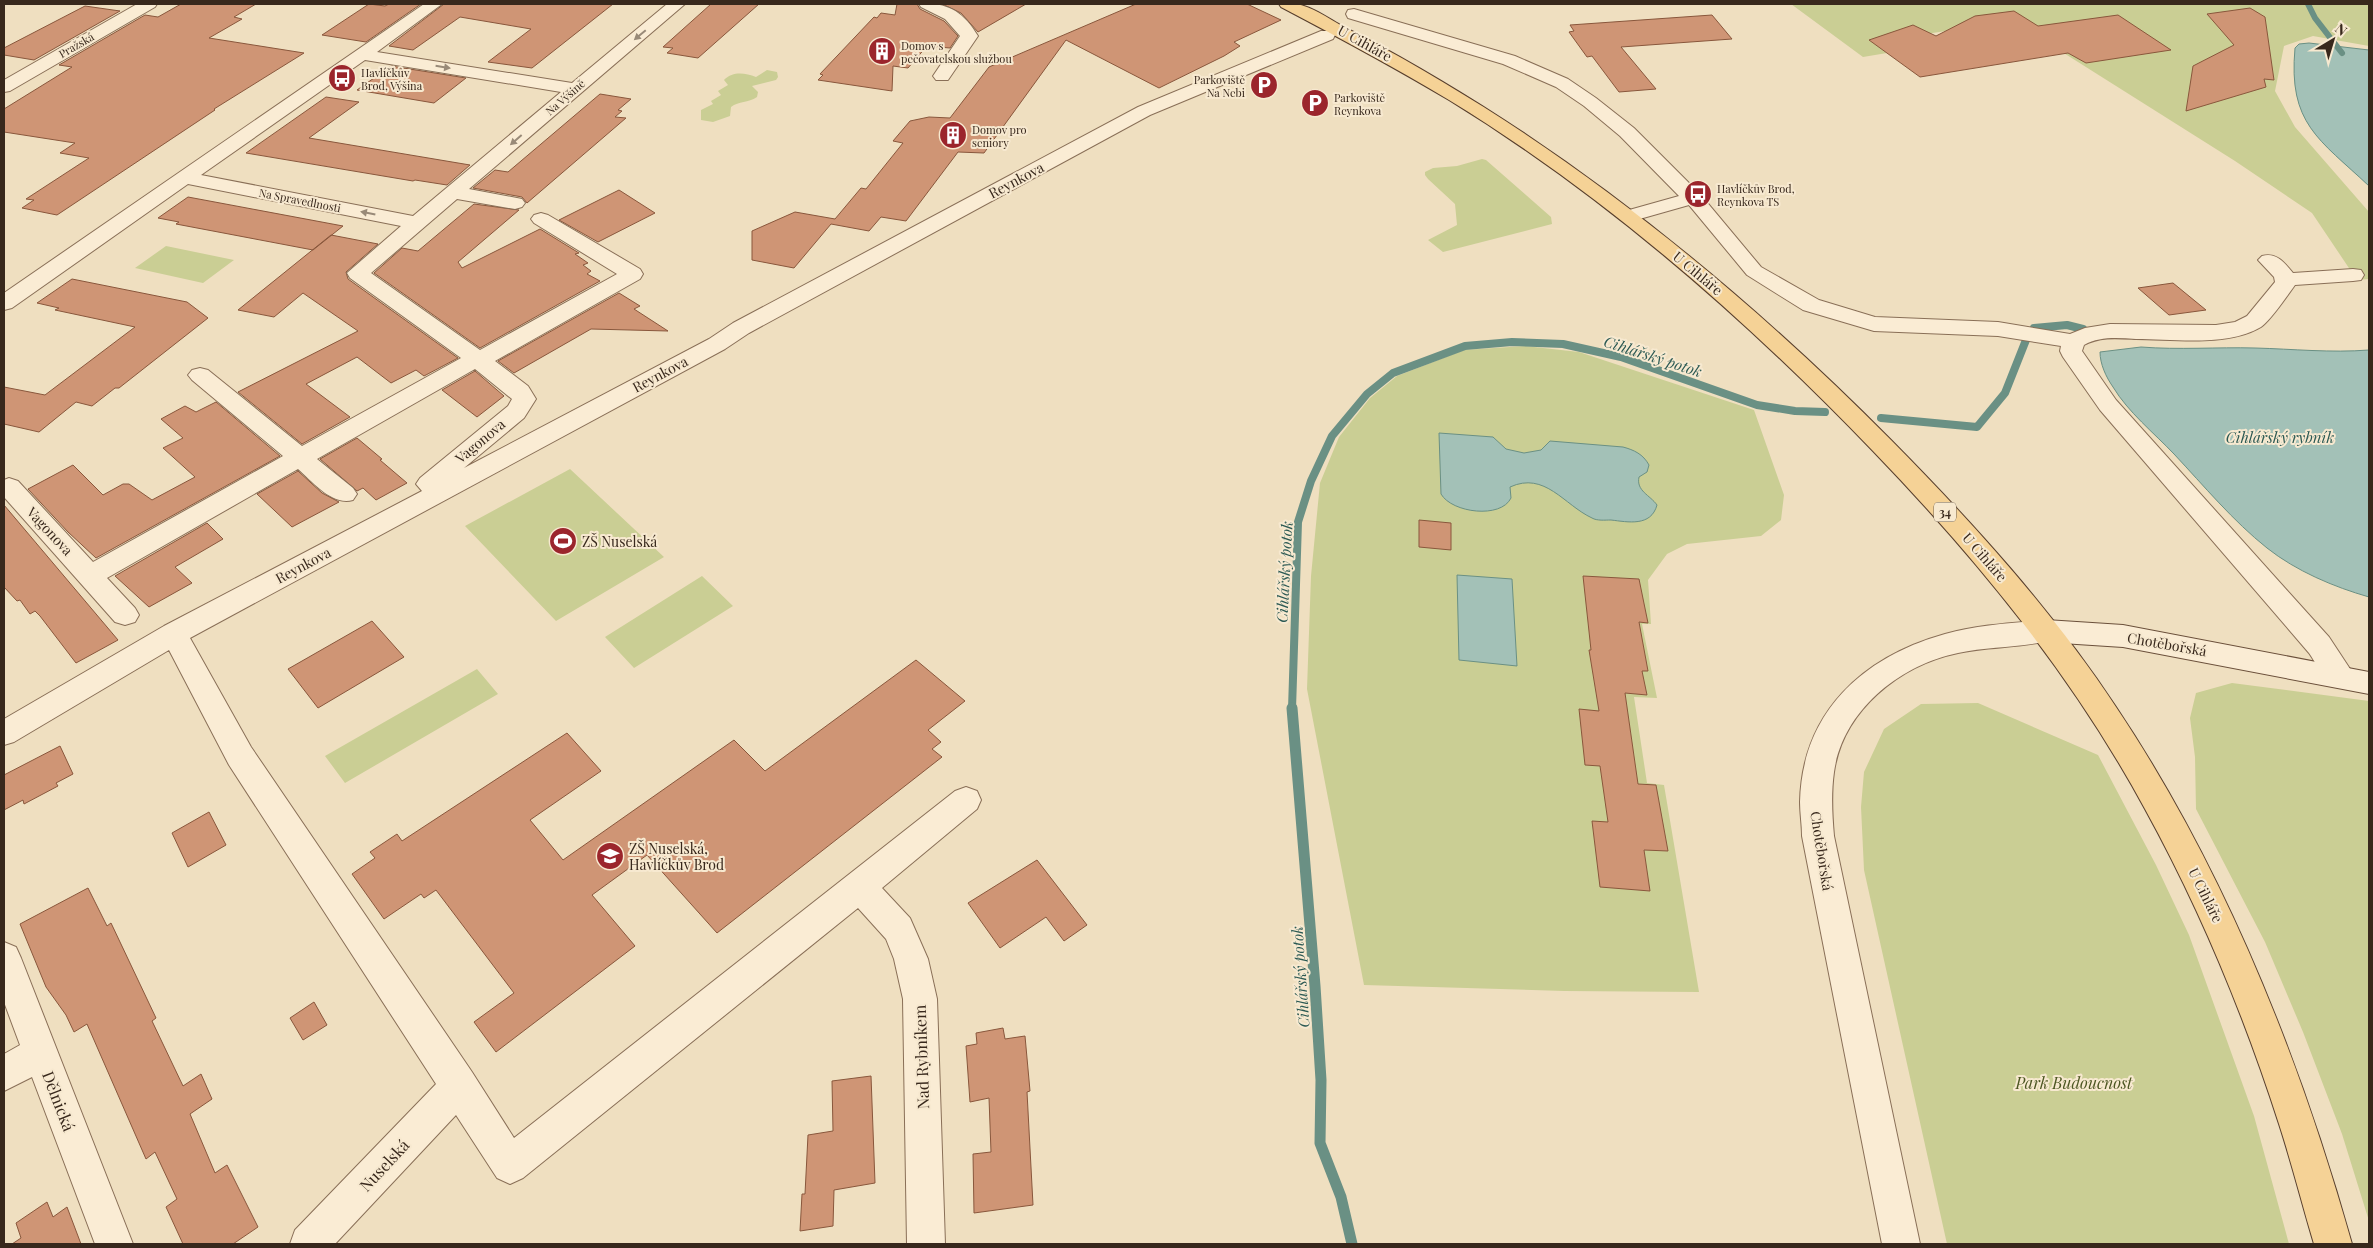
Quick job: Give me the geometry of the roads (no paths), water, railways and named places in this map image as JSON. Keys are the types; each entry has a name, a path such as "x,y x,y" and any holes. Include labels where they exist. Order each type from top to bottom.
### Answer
{"main road":[{"name":"U Cihláře","path":"1288,4 1329,30 1428,78 1545,154 1629,216 1759,325 1857,418 1993,565 2046,631 2092,694 2130,754 2192,867 2227,938 2262,1026 2298,1125 2333,1244"}],"street":[{"name":"Pražská","path":"4,87 149,4"},
{"path":"4,303 434,4"},
{"name":"Na Výšině","path":"358,274 416,223 455,193 574,89 677,4"},
{"path":"927,4 938,8 964,25 969,36 942,76"},
{"path":"1359,9 1502,57 1550,76 1608,116 1693,198 1754,271 1811,305 1874,324 1998,329 2073,341 2085,335 2100,332 2196,334 2240,328 2261,316 2286,283 2287,278"},
{"name":"Reynkova","path":"4,733 174,634 1144,111 1329,30 1359,9"},
{"path":"360,54 574,89"},
{"name":"Na Spravedlnosti","path":"183,177 416,223"},
{"path":"455,193 515,204"},
{"path":"1629,216 1693,198"},
{"path":"90,575 632,274 541,219"},
{"path":"2269,260 2287,278 2317,280 2353,274"},
{"name":"Vagonova","path":"358,274 478,359 520,391 524,399 516,412 384,521"},
{"path":"2073,341 2071,351 2074,357 2108,405 2319,645 2342,678"},
{"path":"200,376 344,494"},
{"name":"Vagonova","path":"10,487 125,615"},
{"name":"Chotěbořská","path":"1900,1244 1818,836 1815,799 1820,759 1836,723 1859,692 1887,670 1907,658 1943,646 1967,640 2046,631 2123,636 2369,683"},
{"path":"174,634 240,756 510,1164 860,887 966,800"},
{"name":"Nad Rybníkem","path":"860,887 898,929 911,959 920,999 926,1244"},
{"name":"Dělnická","path":"4,958 114,1244"},
{"path":"4,1074 40,1052"},
{"name":"Nuselská","path":"309,1244 459,1085"}],"water":[{"path":"2309,43 2369,50 2369,186 2322,142 2302,113 2294,74 2295,48 2299,44"},
{"name":"Cihlářský rybník","path":"2141,347 2326,351 2369,350 2369,597 2342,588 2290,564 2254,538 2134,414 2108,379 2102,366 2100,352"},
{"path":"1439,433 1493,437 1506,449 1524,453 1541,450 1550,441 1627,448 1641,455 1647,461 1649,465 1647,472 1639,477 1639,482 1642,489 1657,505 1650,517 1638,522 1596,520 1544,486 1534,483 1522,483 1510,487 1511,498 1506,505 1497,509 1476,511 1455,506 1441,494"},
{"path":"1457,575 1512,579 1517,666 1459,660"}],"waterway":[{"name":"Cihlářský potok","path":"2308,4 2315,18 2342,53"},
{"path":"2034,328 2067,325 2083,329"},
{"name":"Cihlářský potok","path":"1881,418 1977,427 2005,393 2026,340"},
{"name":"Cihlářský potok","path":"1292,708 1298,522 1311,481 1332,436 1367,394 1393,373 1465,346 1512,342 1563,344 1621,357 1757,405 1795,411 1825,412"},
{"name":"Cihlářský potok","path":"1292,708 1315,986 1321,1080 1320,1143 1341,1197 1352,1244"}],"place":[{"name":"Domov s pečovatelskou službou","path":"882,51"},
{"name":"Havlíčkův Brod, Výšina","path":"342,78"},
{"name":"Parkoviště Na Nebi","path":"1264,85"},
{"name":"Parkoviště Reynkova","path":"1315,103"},
{"name":"Domov pro seniory","path":"953,135"},
{"name":"Havlíčkův Brod, Reynkova TS","path":"1698,194"},
{"name":"ZŠ Nuselská","path":"563,541"},
{"name":"ZŠ Nuselská, Havlíčkův Brod","path":"610,856"}],"park label":[{"name":"Park Budoucnost","path":"2074,1082"}]}
